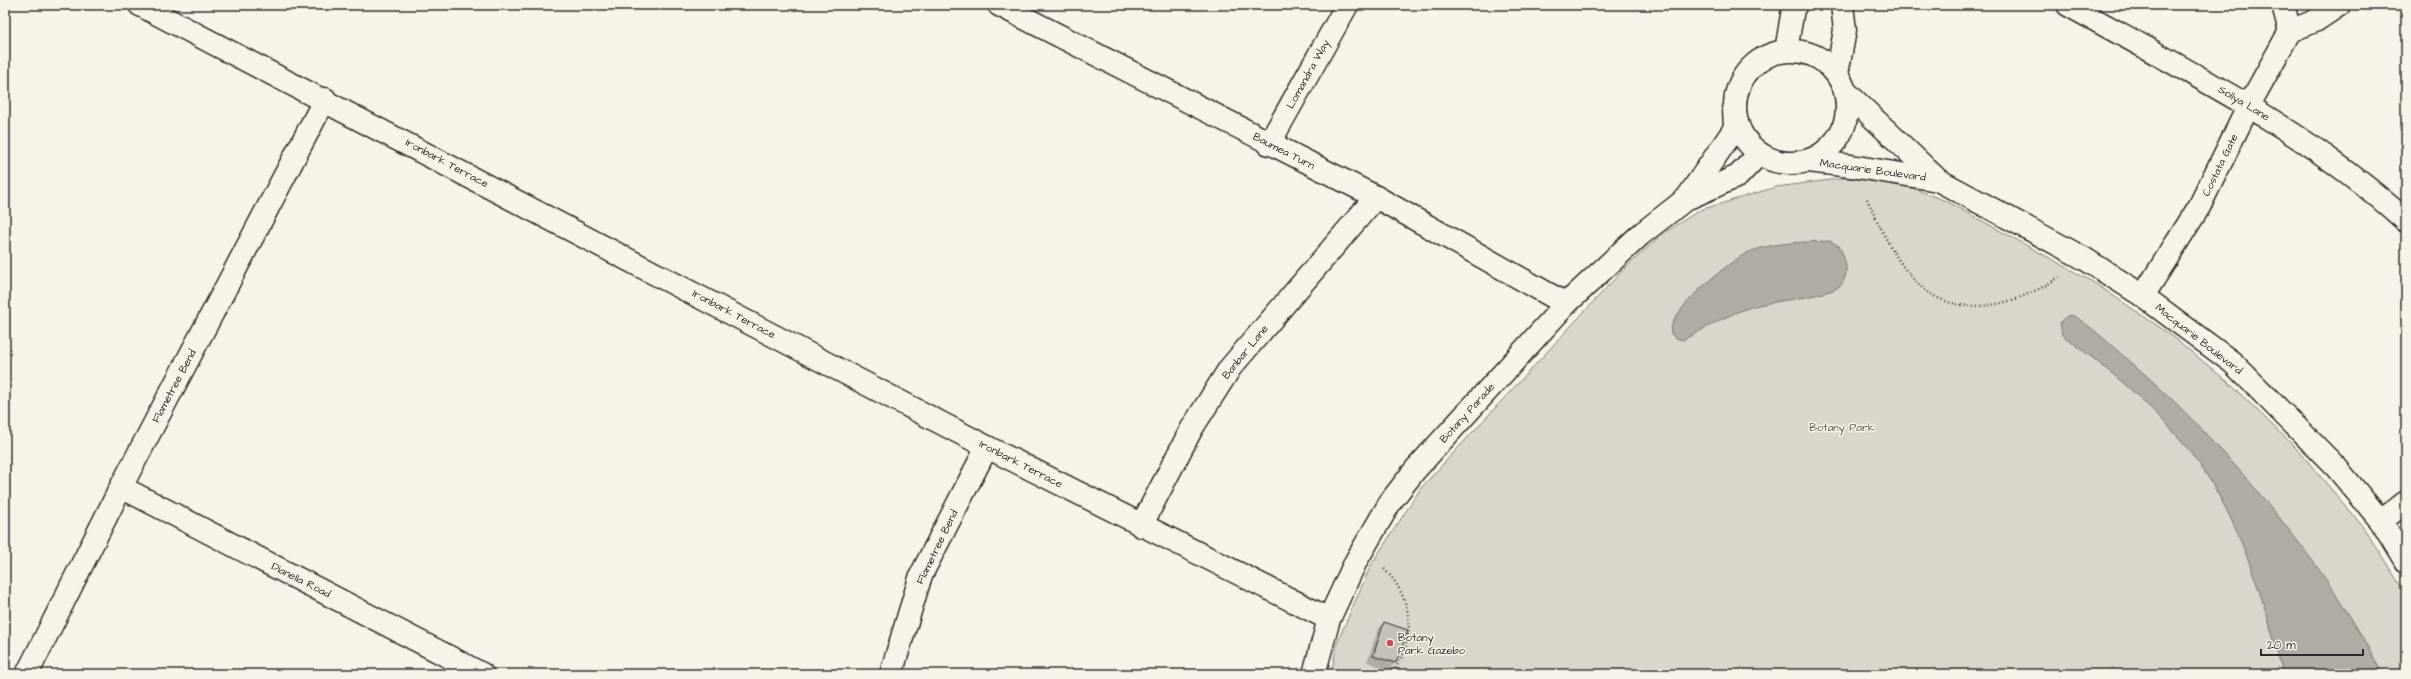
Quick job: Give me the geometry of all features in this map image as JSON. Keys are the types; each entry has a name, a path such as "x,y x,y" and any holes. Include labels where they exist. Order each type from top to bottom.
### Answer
{"street":[{"name":"Ironbark Terrace","path":"140,5 324,99 1141,526 1329,619"},
{"name":"Baumea Turn","path":"999,5 1376,197 1566,304"},
{"name":"Lomandra Way","path":"1270,144 1347,5"},
{"path":"1786,51 1793,9 1796,5"},
{"path":"1841,83 1823,61 1806,53 1786,51 1769,55 1755,64 1743,76 1736,92 1734,109 1737,126 1746,142 1759,154 1774,161 1791,164 1808,161 1824,154 1836,141 1844,126 1847,108 1841,83 1845,30 1842,5"},
{"name":"Sollya Lane","path":"2068,5 2249,105 2306,142 2374,191 2406,221"},
{"path":"2283,5 2290,31 2314,21 2339,5"},
{"name":"Costata Gate","path":"2143,296 2199,207 2249,105 2290,31"},
{"name":"Macquarie Boulevard","path":"1841,83 1938,180 2085,259 2143,296 2233,363 2336,467 2381,521 2406,562"},
{"name":"Flametree Bend","path":"27,674 121,486 324,99"},
{"name":"Botany Parade","path":"1686,199 1735,128 1734,109"},
{"name":"Botany Parade","path":"1314,674 1329,619 1356,561 1391,501 1415,470 1566,304 1640,236 1686,199 1738,176 1759,154"},
{"name":"Macquarie Boulevard","path":"1808,161 1851,166 1938,180"},
{"name":"Banbar Lane","path":"1141,526 1192,428 1230,368 1376,197"},
{"name":"Flametree Bend","path":"891,674 921,575 987,446"},
{"name":"Dianella Road","path":"121,486 482,674"},
{"path":"2381,521 2406,502"}],"path":[{"path":"1865,195 1900,262 1917,284 1937,297 1960,305 1997,305 2029,296 2060,276"},
{"path":"1382,567 1402,591 1409,620 1405,648 1400,662 1391,674"}],"green space":[{"name":"Botany Park","path":"1845,178 1894,181 1946,201 2093,282 2171,335 2228,382 2299,451 2363,527 2406,594 2406,674 1331,674 1337,643 1371,565 1421,488 1622,271 1661,235 1700,210 1776,187"}],"shaded area":[{"path":"1830,241 1839,246 1846,266 1843,281 1840,286 1835,289 1816,295 1753,306 1722,319 1683,340 1675,338 1671,334 1672,325 1688,301 1714,276 1740,257 1749,252 1769,246 1789,243"},
{"path":"2072,315 2093,330 2141,371 2199,427 2240,471 2318,568 2368,646 2382,674 2283,674 2266,612 2245,550 2217,492 2200,464 2167,424 2109,371 2062,335 2060,322 2067,316"}],"building":[{"name":"Botany Park Gazebo","path":"1384,622 1408,630 1396,663 1373,656"}],"place":[{"name":"Botany Park Gazebo","path":"1390,643"}]}
